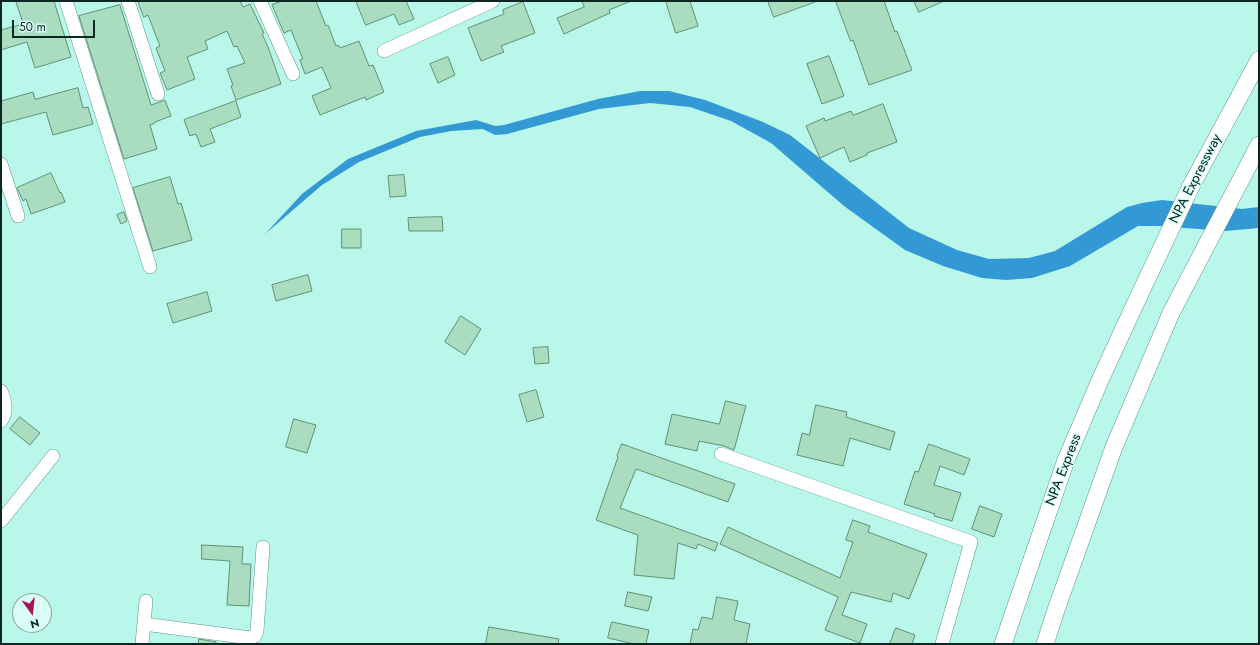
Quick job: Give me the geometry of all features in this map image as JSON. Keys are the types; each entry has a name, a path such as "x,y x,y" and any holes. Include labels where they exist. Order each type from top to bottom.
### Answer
{"main road":[{"name":"NPA Expressway","path":"1137,300 1191,186 1259,60"},
{"path":"1045,644 1114,447 1171,313 1259,145"},
{"name":"NPA Express","path":"1003,644 1066,460 1137,300"}],"street":[{"path":"66,1 150,267"},
{"path":"128,1 158,94"},
{"path":"260,1 293,74"},
{"path":"384,51 492,1"},
{"path":"1,164 18,216"},
{"path":"1,391 6,401 4,417 1,421"},
{"path":"721,454 971,542 942,644"},
{"path":"1,521 53,456"},
{"path":"144,624 250,638 255,636 257,632 263,547"},
{"path":"142,644 146,601"}],"water":[{"path":"640,91 669,91 705,100 763,122 790,135 909,228 957,250 989,259 1029,258 1055,251 1127,207 1162,200 1242,209 1259,207 1259,228 1225,231 1159,226 1138,226 1070,266 1032,278 1006,280 982,278 943,266 905,250 844,206 771,143 731,121 690,107 650,103 599,109 507,134 495,135 483,129 451,131 420,137 359,162 322,185 265,234 302,194 348,159 416,131 476,120 495,126 504,125 598,99"}],"building":[{"path":"16,1 54,1 71,57 35,68 27,42 1,50 1,30 23,24"},
{"path":"138,1 240,1 243,7 250,4 264,33 262,34 281,84 236,100 231,86 233,85 227,69 245,63 237,46 234,47 227,31 205,41 208,49 187,57 195,79 167,90 160,73 165,71 156,48 160,46 148,15 144,17"},
{"path":"282,1 316,1 326,26 328,25 336,46 338,45 340,48 359,41 369,66 373,65 384,92 366,100 365,97 320,115 312,96 331,88 322,67 305,74 300,60 303,59 291,30 284,33 272,5"},
{"path":"356,1 406,1 414,19 399,25 394,14 366,25"},
{"path":"582,1 631,1 609,10 610,13 564,34 557,18 584,7"},
{"path":"666,1 690,1 698,26 676,33"},
{"path":"768,1 815,1 815,2 774,17"},
{"path":"836,1 884,1 895,32 897,31 912,70 869,85 853,40 851,41"},
{"path":"914,1 944,1 919,12"},
{"path":"523,2 535,33 501,46 504,52 481,61 468,28 504,14 503,10"},
{"path":"120,5 151,105 165,100 171,116 150,125 157,149 124,159 79,16"},
{"path":"829,56 844,96 822,104 807,64"},
{"path":"448,57 455,75 438,83 430,64"},
{"path":"78,88 83,108 88,107 93,124 53,135 46,112 1,124 1,101 33,92 35,99"},
{"path":"236,101 241,117 210,129 215,142 201,147 196,134 190,136 184,120"},
{"path":"883,104 897,142 867,153 867,155 850,162 844,147 820,158 806,126 824,118 825,121 851,111 853,115"},
{"path":"51,173 65,202 31,214 26,199 23,201 17,188"},
{"path":"404,175 406,196 390,197 388,176"},
{"path":"170,177 178,204 181,203 192,240 153,251 133,188"},
{"path":"124,212 127,221 121,224 117,215"},
{"path":"442,217 443,231 409,231 408,218"},
{"path":"342,229 361,229 361,248 342,248"},
{"path":"308,275 312,291 276,301 272,285"},
{"path":"207,292 212,311 173,323 167,304"},
{"path":"461,316 481,329 465,355 445,342"},
{"path":"548,347 549,363 535,364 533,348"},
{"path":"536,390 544,417 527,422 519,395"},
{"path":"726,401 746,406 734,450 724,446 699,441 697,451 665,444 672,414 719,424"},
{"path":"816,405 847,412 846,417 895,432 890,450 850,438 843,466 797,455 802,433 809,435"},
{"path":"20,417 40,433 30,445 10,429"},
{"path":"294,419 316,425 307,453 286,447"},
{"path":"622,444 735,484 728,502 636,469 620,508 718,543 715,551 698,544 696,549 678,543 674,579 634,575 638,535 596,520"},
{"path":"929,444 970,459 964,475 940,466 934,485 961,493 952,521 934,516 935,514 904,504 915,471 918,472"},
{"path":"980,506 1002,514 994,537 972,529"},
{"path":"853,520 870,526 868,532 927,554 909,599 893,593 891,602 851,592 842,615 867,624 860,643 825,630 838,597 720,544 728,527 840,578 853,542 846,540"},
{"path":"202,545 243,547 242,564 251,564 249,606 227,605 230,561 202,559"},
{"path":"628,592 652,597 648,611 625,606"},
{"path":"717,597 738,601 734,620 750,624 746,644 690,644 693,629 698,630 702,617 712,619"},
{"path":"612,622 649,630 646,644 634,644 608,638"},
{"path":"489,627 559,639 558,644 486,644"},
{"path":"896,628 915,635 912,644 890,644"},
{"path":"199,639 216,642 216,644 199,644"}]}
